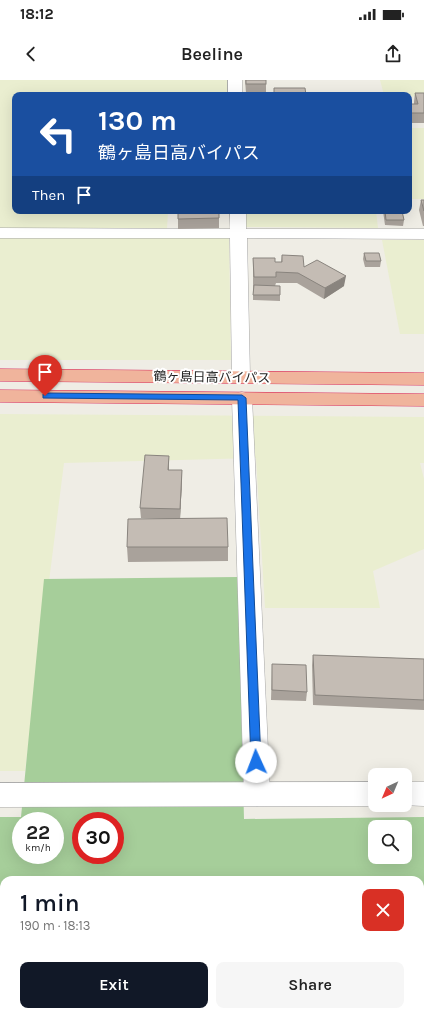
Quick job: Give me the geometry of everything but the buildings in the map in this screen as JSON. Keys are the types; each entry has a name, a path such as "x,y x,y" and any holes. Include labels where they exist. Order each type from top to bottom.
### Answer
{"highway":[{"name":"鶴ヶ島日高バイパス","path":"0,375 241,387 424,400"},
{"name":"鶴ヶ島日高バイパス","path":"0,396 424,379"}],"street":[{"path":"235,80 235,92"},
{"path":"238,214 241,387 257,794"},
{"path":"0,233 424,234"},
{"path":"0,795 368,794"},
{"path":"412,794 424,794"}],"green space":[{"path":"0,80 228,80 228,92 12,92 12,214 168,214 167,229 0,228"},
{"path":"380,80 424,80 424,97 412,96 412,92 383,92"},
{"path":"412,128 424,128 424,199 412,199"},
{"path":"246,214 376,214 378,228 246,227"},
{"path":"0,238 229,238 231,360 0,360"},
{"path":"382,240 424,240 424,334 400,334"},
{"path":"0,414 424,417 424,463 420,463 424,479 424,549 373,571 380,608 265,608 256,458 64,463 25,771 0,771"},
{"path":"238,577 244,819 424,817 424,876 0,876 0,817 12,817 12,864 64,864 64,812 21,812 44,579"}],"route":[{"path":"45,396 242,398 256,762"}]}
